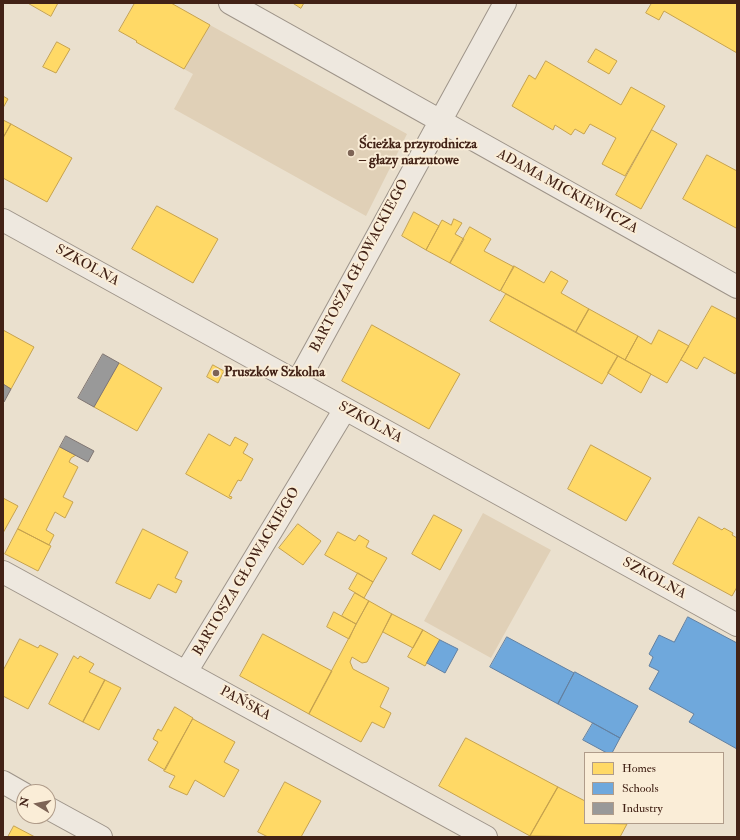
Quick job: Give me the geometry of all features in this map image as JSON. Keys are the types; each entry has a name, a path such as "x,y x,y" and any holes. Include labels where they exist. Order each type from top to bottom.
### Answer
{"street":[{"name":"ADAMA MICKIEWICZA","path":"230,3 737,287"},
{"name":"BARTOSZA GŁOWACKIEGO","path":"298,381 504,3"},
{"name":"SZKOLNA","path":"3,220 298,381 345,409 737,625"},
{"name":"BARTOSZA GŁOWACKIEGO","path":"186,672 345,409"},
{"name":"PAŃSKA","path":"3,572 486,837"},
{"path":"3,782 16,789"},
{"path":"56,812 101,837"}],"shaded area":[{"path":"210,25 407,134 366,216 174,109 193,74 184,69"},
{"path":"483,513 551,550 491,658 424,621"}],"building: Homes":[{"path":"28,3 58,3 51,16"},
{"path":"135,3 171,3 210,25 184,69 119,31"},
{"path":"293,3 304,3 301,8"},
{"path":"652,3 737,3 737,53 664,11 659,20 646,13"},
{"path":"57,42 70,49 56,73 43,67"},
{"path":"596,49 617,61 609,74 588,62"},
{"path":"546,61 621,105 631,87 665,106 625,176 602,164 616,138 590,124 584,134 575,129 571,135 555,125 553,130 512,106 529,75 535,79"},
{"path":"3,96 8,99 3,108"},
{"path":"3,120 11,124 3,138"},
{"path":"11,124 72,158 47,202 3,178 3,138"},
{"path":"652,130 677,144 641,209 616,195"},
{"path":"707,155 737,171 736,228 683,199"},
{"path":"157,206 218,239 193,283 132,249"},
{"path":"414,212 439,226 426,250 402,236"},
{"path":"454,219 462,223 455,234 464,239 450,263 426,250 442,220 451,225"},
{"path":"470,227 491,239 484,251 514,267 500,291 450,263"},
{"path":"514,266 544,283 551,271 568,281 561,293 589,309 576,332 501,291"},
{"path":"506,294 618,356 602,384 490,321"},
{"path":"712,306 737,319 737,370 735,374 704,357 697,369 681,360"},
{"path":"589,309 638,336 625,360 576,332"},
{"path":"372,325 460,374 429,429 342,381"},
{"path":"3,330 34,347 11,389 3,384"},
{"path":"659,330 689,346 667,383 625,360 638,336 651,344"},
{"path":"618,356 651,374 641,393 608,373"},
{"path":"119,363 162,388 137,431 94,407"},
{"name":"Pruszków Szkolna","path":"213,365 224,371 218,383 207,377"},
{"path":"209,434 230,446 235,437 248,444 243,453 253,459 241,481 238,480 229,496 232,497 231,499 186,474"},
{"path":"591,445 651,478 626,521 568,489"},
{"path":"60,447 76,455 71,458 69,462 78,467 63,497 73,502 65,518 55,512 46,530 54,535 49,545 18,529"},
{"path":"3,498 18,506 3,533"},
{"path":"434,515 462,530 440,570 412,554"},
{"path":"699,517 722,530 724,528 733,533 732,535 737,538 737,587 732,596 673,564"},
{"path":"298,524 321,541 303,565 279,548"},
{"path":"18,529 51,546 38,571 5,554"},
{"path":"143,529 188,552 175,578 182,581 176,593 158,584 150,599 116,583"},
{"path":"338,532 355,541 359,535 369,541 366,547 387,558 373,582 325,555"},
{"path":"358,573 373,582 364,598 349,589"},
{"path":"355,593 369,601 356,624 342,616"},
{"path":"369,601 392,614 367,662 362,663 352,657 350,662 353,669 389,688 380,707 391,713 384,728 372,722 361,742 309,714"},
{"path":"334,612 356,624 349,639 327,627"},
{"path":"392,614 423,630 413,648 383,632"},
{"path":"423,630 440,640 425,666 408,657"},
{"path":"263,634 332,671 309,714 240,676"},
{"path":"20,639 38,648 40,645 58,654 28,709 3,696 3,671"},
{"path":"74,656 78,659 80,656 94,664 89,672 105,680 83,722 49,704"},
{"path":"105,680 121,688 99,730 83,722"},
{"path":"175,707 193,718 165,770 148,760 158,742 153,739 158,729 161,731"},
{"path":"193,719 235,742 224,762 239,770 224,797 195,780 187,795 169,787 175,776 164,771"},
{"path":"466,738 558,787 530,836 439,786"},
{"path":"285,782 321,801 301,837 268,837 258,832"},
{"path":"558,787 584,800 584,824 627,824 620,837 530,836"},
{"path":"14,826 35,837 8,837"}],"building: Schools":[{"path":"688,617 737,643 737,749 689,722 694,714 649,689 659,671 649,666 653,657 649,654 659,635 674,642"},
{"path":"507,637 574,673 558,704 490,667"},
{"path":"440,640 458,649 445,673 427,663"},
{"path":"575,672 638,706 620,738 558,704"},
{"path":"593,723 620,738 613,752 605,752 583,740"}],"building: Industry":[{"path":"103,354 119,363 94,407 78,398"},
{"path":"3,384 11,389 4,402 3,401"},
{"path":"66,436 94,451 88,462 60,447"}],"place":[{"name":"Ścieżka przyrodnicza – głazy narzutowe","path":"351,153"},
{"name":"Pruszków Szkolna","path":"216,373"}]}
